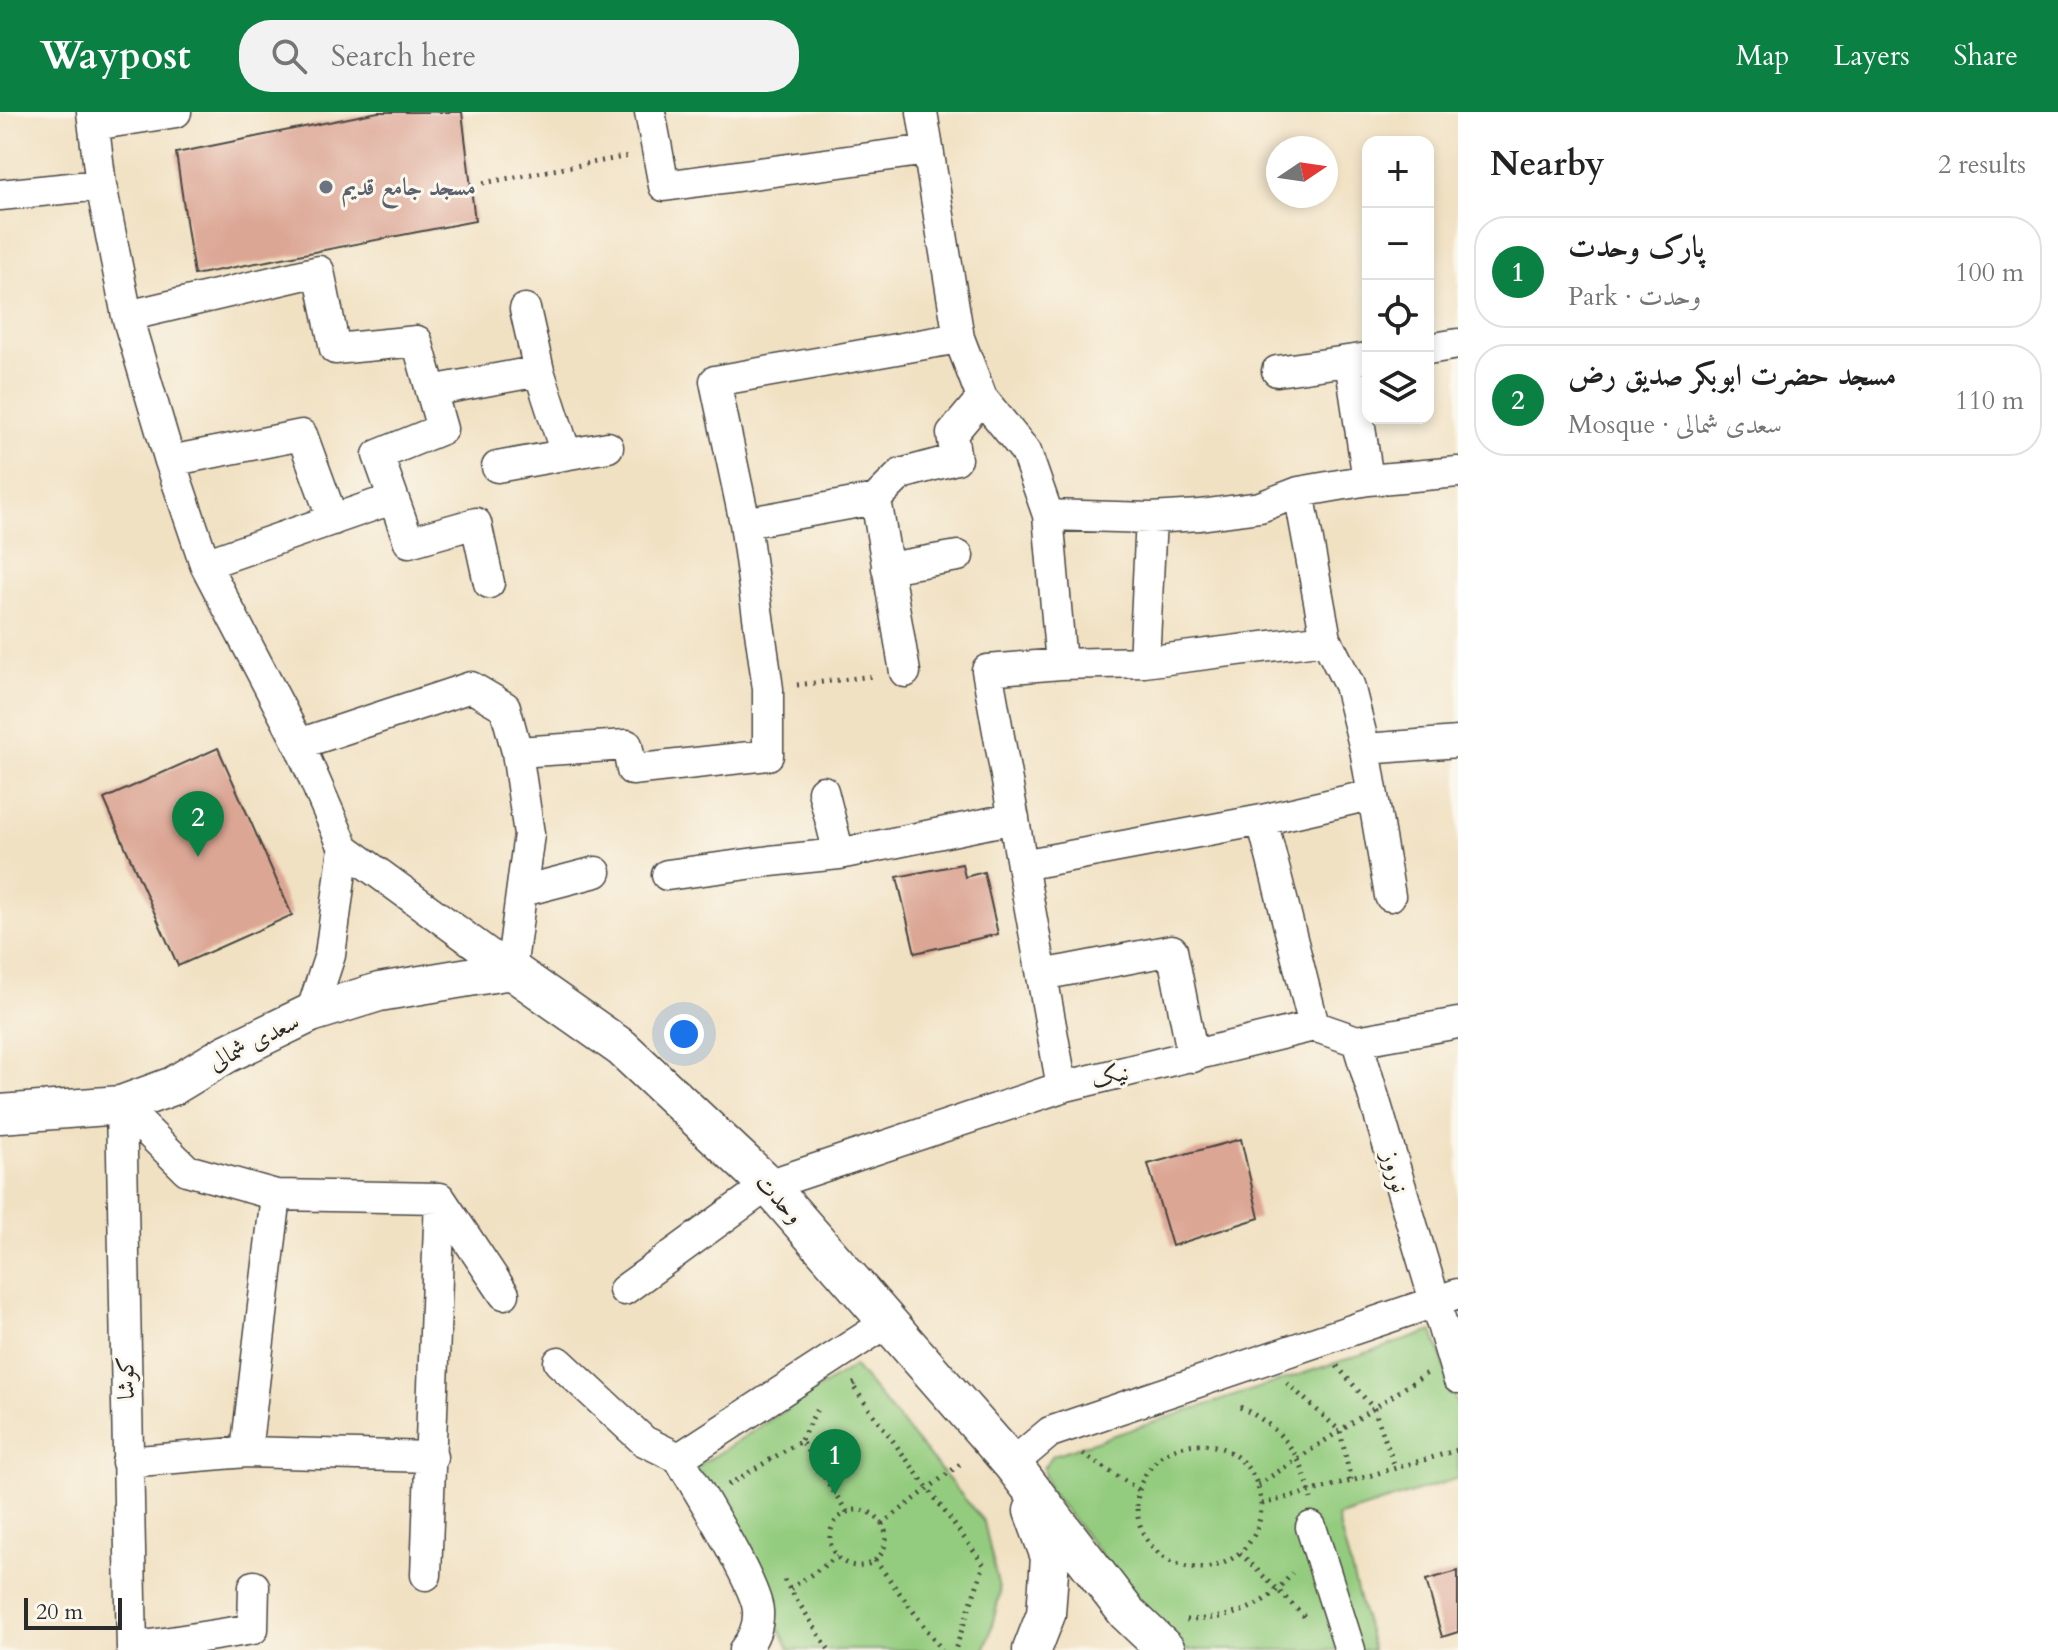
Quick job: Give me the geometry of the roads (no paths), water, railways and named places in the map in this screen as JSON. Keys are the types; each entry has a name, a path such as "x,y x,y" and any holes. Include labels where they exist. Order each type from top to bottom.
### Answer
{"street":[{"path":"176,112 93,119 101,185 127,316 170,461 205,564 299,744 344,848 511,970 529,834 517,752 505,707 471,687 299,744"},
{"path":"650,112 664,186 928,150"},
{"path":"922,112 959,338 982,398 1026,452 1048,515 1061,664"},
{"path":"0,195 101,185"},
{"path":"127,316 319,271 335,349 417,341 442,429 378,455 409,542 476,523 489,583"},
{"path":"525,309 539,371 566,454"},
{"path":"517,752 627,745 632,770 768,755 768,689 745,523 715,381 959,338"},
{"path":"1434,348 1458,344"},
{"path":"1277,371 1359,360 1368,480"},
{"path":"431,391 539,371"},
{"path":"745,523 876,499 901,474 956,459 952,434 982,398"},
{"path":"170,461 302,435 333,520"},
{"path":"497,467 608,447"},
{"path":"1048,515 1151,518 1200,515 1260,507 1299,492 1368,480 1458,472"},
{"path":"1299,492 1326,639 1349,685 1365,749 1390,896"},
{"path":"205,564 392,499"},
{"path":"876,499 905,672"},
{"path":"1144,662 1151,518"},
{"path":"887,568 958,556"},
{"path":"1062,1087 987,670 1144,662 1326,639"},
{"path":"1365,749 1458,742"},
{"path":"823,791 839,854"},
{"path":"1022,865 1262,820 1371,795"},
{"path":"667,875 839,854 1014,818"},
{"path":"1262,820 1314,1026 1357,1041 1458,1023"},
{"path":"311,1013 330,955 344,848"},
{"path":"523,891 596,872"},
{"path":"1042,975 1172,950 1193,1057"},
{"name":"سعدی شمالی","path":"0,1114 121,1105 173,1086 226,1054 311,1013 379,992 511,970"},
{"name":"وحدت","path":"511,970 622,1048 768,1185 1002,1452 1127,1613 1166,1650"},
{"name":"نیک","path":"624,1290 768,1185 1062,1087 1314,1026"},
{"name":"نوروز","path":"1357,1041 1446,1299 1455,1368"},
{"path":"121,1105 187,1170 276,1195 440,1198"},
{"name":"کوشا","path":"121,1105 132,1649"},
{"path":"246,1452 276,1195"},
{"path":"440,1198 504,1294"},
{"path":"426,1575 440,1198"},
{"path":"1032,1650 1046,1614 1050,1557 1002,1452 1050,1432 1446,1299"},
{"path":"679,1458 888,1322"},
{"path":"559,1362 644,1441 679,1458 750,1585 758,1608 756,1629 744,1650"},
{"path":"127,1462 246,1452 432,1457"},
{"path":"1311,1527 1350,1650"},
{"path":"132,1649 253,1629 254,1586"}],"place":[{"name":"مسجد جامع قدیم","path":"326,187"},
{"name":"مسجد حضرت ابوبکر صدیق رض","path":"198,857"},
{"name":"پارک وحدت","path":"835,1495"}]}
